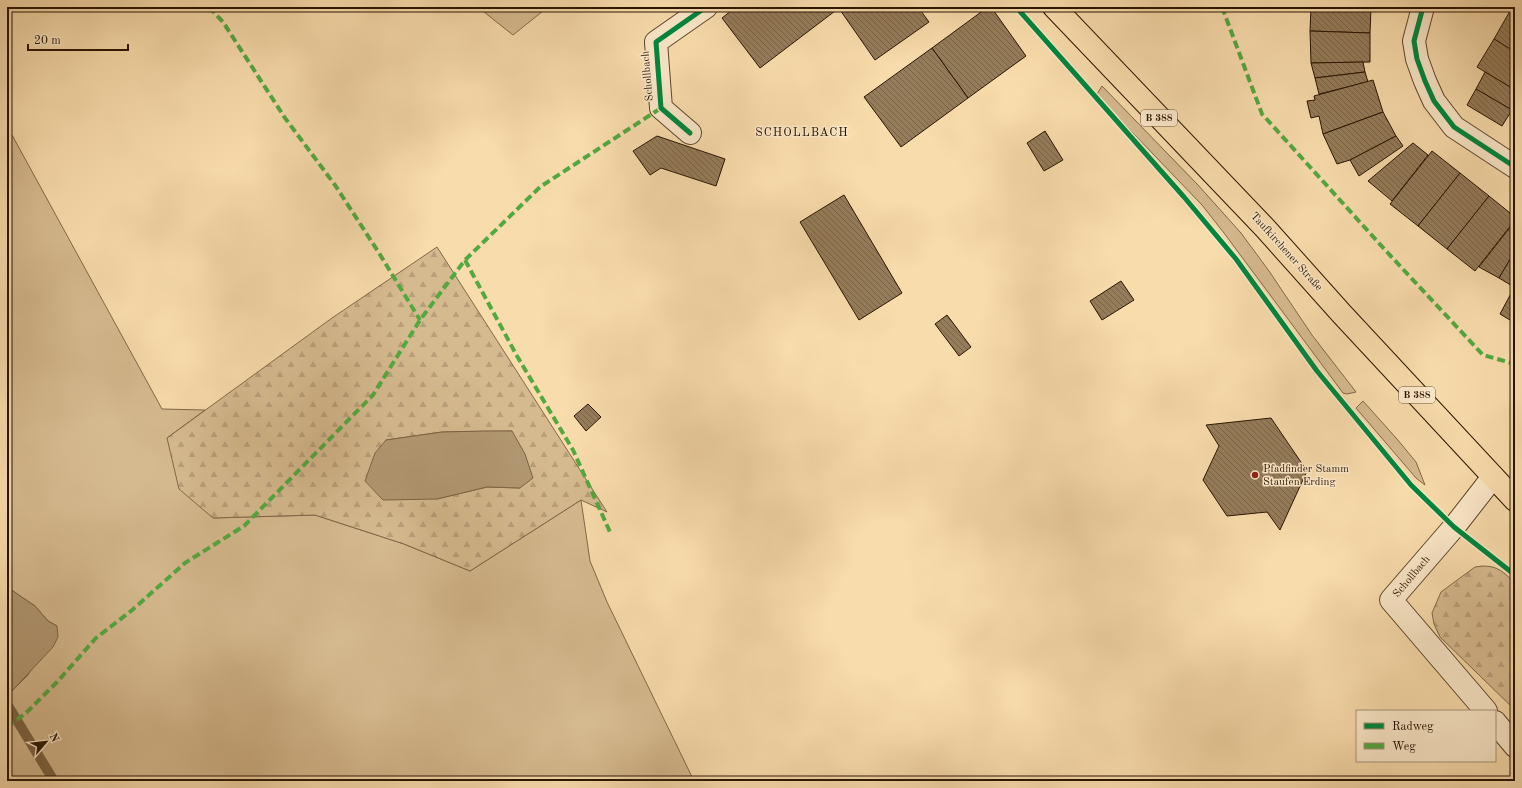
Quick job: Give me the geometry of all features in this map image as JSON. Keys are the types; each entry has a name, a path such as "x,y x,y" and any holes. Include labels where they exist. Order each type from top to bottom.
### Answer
{"main road":[{"name":"Taufkirchener Straße","path":"1054,7 1265,228 1352,325 1515,500"}],"street":[{"name":"Schollbach","path":"690,133 661,108 656,42 706,7"},
{"path":"1423,7 1414,42 1417,59 1434,101 1454,127 1515,167"},
{"name":"Schollbach","path":"1485,710 1392,600 1454,527 1493,477"},
{"path":"1496,723 1515,746"}],"green space":[{"path":"481,7 548,7 513,35 484,12"},
{"path":"1102,86 1198,185 1241,233 1269,271 1312,335 1356,392 1347,394 1343,393 1202,205 1097,94"},
{"path":"12,135 162,409 205,410 167,438 213,518 315,515 404,544 470,571 581,500 590,561 607,602 694,781 7,781 7,701 11,692 28,675 57,626 48,621 35,606 7,587 7,137"},
{"path":"437,247 607,512 581,500 470,571 404,544 315,515 213,518 179,489 167,438 332,318","holes":["512,431 520,488 487,487 437,499 386,440 442,432"]},
{"path":"1363,401 1416,462 1425,485 1416,478 1356,408"},
{"path":"1482,566 1497,568 1515,583 1515,710 1440,637 1434,624 1432,613 1441,592 1475,567"}],"shaded area":[{"path":"512,431 525,454 533,478 520,488 487,487 437,499 383,500 365,481 375,453 386,440 442,432"},
{"path":"7,587 35,606 48,621 57,626 58,637 53,647 11,692 7,701"}],"building":[{"path":"736,7 839,8 760,68 722,18"},
{"path":"838,7 918,7 929,22 875,60"},
{"path":"988,7 991,7 1026,56 968,98 932,48"},
{"path":"1311,7 1371,7 1370,33 1310,31"},
{"path":"1510,11 1515,14 1515,52 1494,39"},
{"path":"1310,31 1370,33 1370,62 1311,63"},
{"path":"1494,39 1515,52 1515,90 1477,67"},
{"path":"932,48 968,98 901,147 864,97"},
{"path":"1363,62 1365,72 1315,78 1311,63"},
{"path":"1365,72 1368,82 1319,94 1315,78"},
{"path":"1485,72 1515,90 1515,104 1512,110 1476,89"},
{"path":"1373,80 1383,112 1323,134 1319,116 1311,118 1307,101 1315,100 1314,96"},
{"path":"1476,89 1512,110 1502,126 1467,105"},
{"path":"1383,112 1396,136 1350,160 1337,164 1323,134"},
{"path":"1045,131 1063,160 1044,171 1027,143"},
{"path":"657,136 725,159 716,186 661,168 650,175 633,151"},
{"path":"1396,136 1403,146 1359,176 1350,160"},
{"path":"1413,143 1428,155 1392,201 1368,181"},
{"path":"1432,151 1460,173 1418,226 1390,204"},
{"path":"1460,173 1489,196 1447,249 1418,226"},
{"path":"844,195 902,293 859,320 800,222"},
{"path":"1489,196 1515,217 1515,220 1475,271 1447,249"},
{"path":"1515,221 1515,251 1499,278 1479,267"},
{"path":"1515,251 1515,286 1514,287 1499,278"},
{"path":"1121,281 1134,300 1102,320 1090,301"},
{"path":"1515,286 1515,323 1500,314"},
{"path":"947,315 971,347 959,356 935,324"},
{"path":"588,404 601,417 586,431 574,416"},
{"name":"Pfadfinder Stamm Staufen Erding","path":"1271,418 1307,471 1280,530 1267,512 1227,516 1203,480 1219,446 1206,425"}],"waterway":[{"path":"7,704 54,781"}],"marked path":[{"path":"209,7 223,22 285,118 335,185 420,320"},
{"path":"1222,7 1262,114 1483,355 1515,364"},
{"path":"7,727 26,713 57,682 96,638 131,611 185,563 244,526 373,395 420,320 465,260 540,187 661,108"},
{"path":"465,260 517,356 573,450 610,532"}],"cycle path":[{"path":"690,133 661,108 656,42 706,7"},
{"path":"1016,7 1184,197 1236,259 1317,371 1411,485 1454,527 1515,575"},
{"path":"1423,7 1414,41 1417,59 1434,101 1454,127 1515,167"}],"place":[{"name":"Pfadfinder Stamm Staufen Erding","path":"1255,475"}],"district":[{"name":"SCHOLLBACH","path":"802,133"}]}
